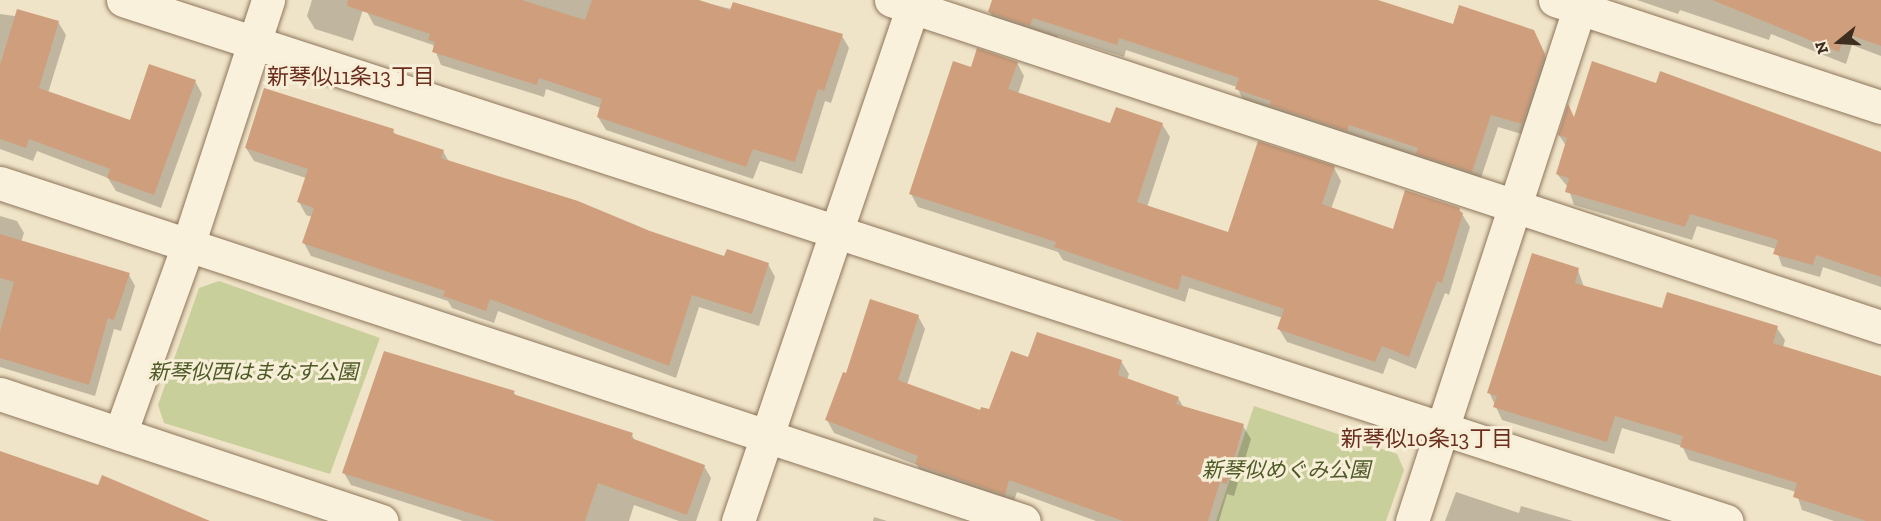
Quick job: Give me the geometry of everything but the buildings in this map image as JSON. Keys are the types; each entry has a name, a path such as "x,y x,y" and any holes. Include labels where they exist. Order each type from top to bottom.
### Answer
{"street":[{"path":"123,0 1726,521"},
{"path":"120,434 188,245 268,0"},
{"path":"738,521 836,231 906,2 1881,327"},
{"path":"1412,521 1513,206 1572,3 1881,107"},
{"path":"0,183 1024,521"},
{"path":"0,394 381,521"}],"green space":[{"name":"新琴似西はまなす公園","path":"219,281 380,338 330,474 164,423 158,405 199,288"},
{"name":"新琴似めぐみ公園","path":"1254,406 1397,454 1404,470 1386,521 1216,521"}],"district":[{"name":"新琴似11条13丁目","path":"351,77"},
{"name":"新琴似10条13丁目","path":"1427,439"}]}
